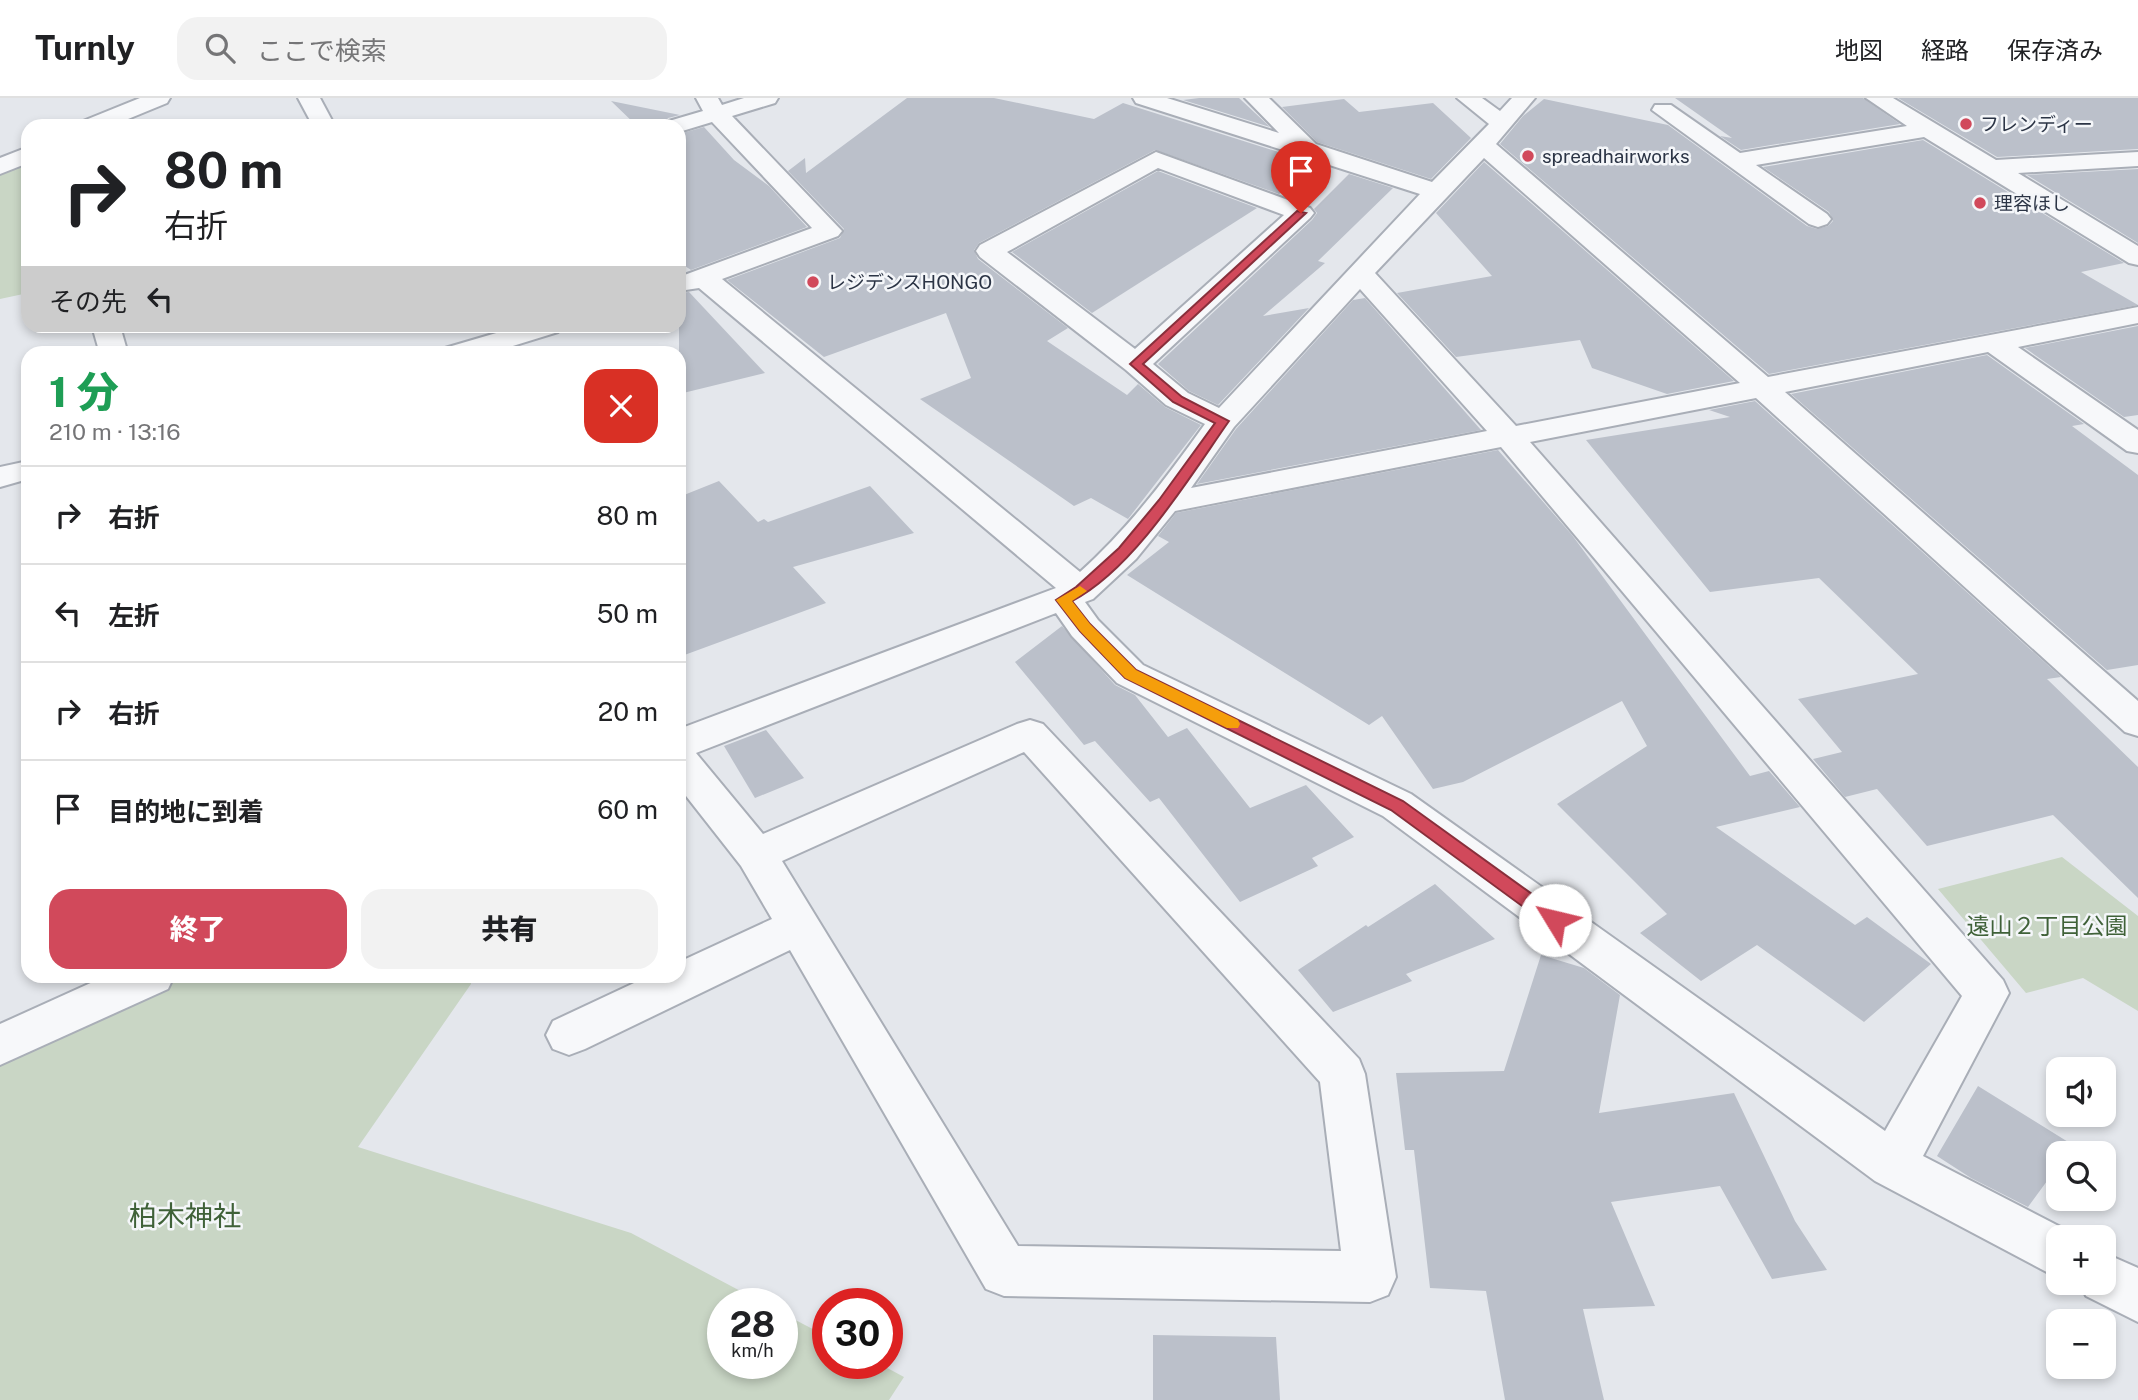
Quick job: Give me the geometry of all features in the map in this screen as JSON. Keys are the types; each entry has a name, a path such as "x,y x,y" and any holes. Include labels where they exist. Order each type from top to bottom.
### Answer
{"street":[{"path":"108,119 159,98"},
{"path":"309,98 320,119"},
{"path":"686,121 711,106 767,98"},
{"path":"1144,98 1436,191"},
{"path":"1256,98 1308,149"},
{"path":"1468,98 1491,134 1762,387 2138,722"},
{"path":"686,741 1072,595 1124,551 1164,503 1223,421 1524,98"},
{"path":"1877,98 2138,257"},
{"path":"691,282 829,231 711,106"},
{"path":"1663,110 1818,219"},
{"path":"1736,161 1928,129"},
{"path":"0,167 21,157"},
{"path":"1136,364 1301,213 1157,159 989,251 1136,364 1177,400 1223,421"},
{"path":"1989,168 2138,159"},
{"path":"1361,274 1509,438 1987,993 1892,1165"},
{"path":"691,282 1072,595 1085,628 1130,674 1397,805 1892,1165 2046,1248"},
{"path":"1164,503 2138,315"},
{"path":"454,346 515,333"},
{"path":"1992,342 2138,444"},
{"path":"0,477 21,472"},
{"path":"686,769 756,855 1004,1271 1370,1277 1342,1074 1030,734 756,855"},
{"path":"686,980 799,926"},
{"path":"0,1045 137,983"},
{"path":"569,1035 679,983"},
{"path":"2116,1284 2138,1296"}],"green space":[{"path":"21,167 21,294 0,299 0,175"},
{"name":"遠山２丁目公園","path":"2062,857 2138,916 2138,1011 2083,978 2026,993 1938,889"},
{"name":"柏木神社","path":"139,983 471,983 358,1147 631,1233 735,1288 707,1288 707,1379 798,1379 798,1321 812,1329 812,1379 903,1379 889,1400 0,1400 0,1045"}],"building":[{"path":"907,98 994,98 1094,119 1123,103 1323,166 1279,194 1155,150 979,243 974,250 978,259 1068,328 1047,341 1127,395 1138,384 1165,407 1201,425 1128,519 1091,498 1074,506 920,399 971,378 946,313 824,357 727,280 840,238 844,229 788,171 805,158 806,173"},
{"path":"1239,98 1270,127 1183,100"},
{"path":"1675,98 1863,98 1900,124 1741,150 1720,136 1732,138"},
{"path":"1898,98 2138,98 2138,149 1997,157"},
{"path":"1344,99 1359,112 1433,103 1471,138 1431,179 1317,142 1282,107"},
{"path":"1544,99 1668,125 1807,226 1817,229 1828,226 1833,221 1829,212 1763,167 1923,140 2124,263 2081,272 2138,305 1769,374 1500,144 1523,116"},
{"path":"611,101 680,115 667,119 630,119"},
{"path":"704,127 734,160 769,186 807,227 691,270 686,267 686,132"},
{"path":"1484,162 1734,381 1667,394 1592,368 1580,340 1456,357 1397,293 1492,276 1436,213"},
{"path":"2138,169 2138,243 2027,175"},
{"path":"1158,171 1257,208 1092,313 1012,252"},
{"path":"1349,174 1393,188 1318,261 1325,263 1263,316 1309,308 1218,405 1189,391 1158,364 1312,220 1317,213 1314,209"},
{"path":"686,292 689,292 765,373 686,392 686,346 679,346 679,333 686,333"},
{"path":"1365,298 1481,430 1197,484 1236,429 1353,300"},
{"path":"2138,326 2138,415 2124,417 2025,348"},
{"path":"1987,355 2084,424 2072,426 2138,475 2138,665 2107,670 1791,394"},
{"path":"1755,401 2061,677 2047,679 2138,767 2138,898 2053,815 1927,846 1877,789 1845,797 1813,759 1842,752 1798,699 1918,674 1819,578 1710,592 1586,440 1730,417 1709,410"},
{"path":"1498,450 1572,535 1750,776 1769,771 1800,807 1716,827 1855,925 1867,917 1931,964 1864,1022 1757,945 1701,981 1640,933 1667,914 1557,804 1647,746 1622,701 1463,782 1433,789 1382,716 1369,725 1127,575 1169,542 1158,536 1176,513"},
{"path":"719,481 758,522 764,519 768,522 870,486 914,533 793,567 826,603 686,654 686,494"},
{"path":"1062,626 1115,685 1135,695 1168,737 1187,728 1250,808 1306,785 1354,837 1312,858 1318,866 1240,902 1159,798 1150,802 1095,741 1084,745 1015,662"},
{"path":"766,730 804,778 755,798 724,746"},
{"path":"1435,884 1495,939 1406,974 1412,981 1333,1012 1298,970"},
{"path":"1541,955 1584,968 1620,995 1599,1113 1734,1093 1795,1221 1827,1270 1772,1279 1720,1186 1611,1202 1655,1306 1583,1309 1604,1400 1505,1400 1486,1291 1430,1288 1414,1150 1405,1150 1396,1073 1504,1071"},
{"path":"1978,1086 2067,1141 2046,1141 2046,1182 2028,1207 1971,1178 1937,1156"},
{"path":"1153,1335 1276,1337 1280,1400 1153,1400"}],"slow traffic":[{"path":"1080,591 1063,600 1085,628 1130,674 1232,724"}],"place":[{"name":"フレンディー","path":"1966,124"},
{"name":"spreadhairworks","path":"1528,156"},
{"name":"理容ほし","path":"1980,203"},
{"name":"レジデンスHONGO","path":"813,282"}],"route":[{"path":"1301,213 1136,364 1177,400 1223,421 1164,503 1124,551 1081,591 1063,600 1085,628 1130,674 1397,805 1555,920"}]}
